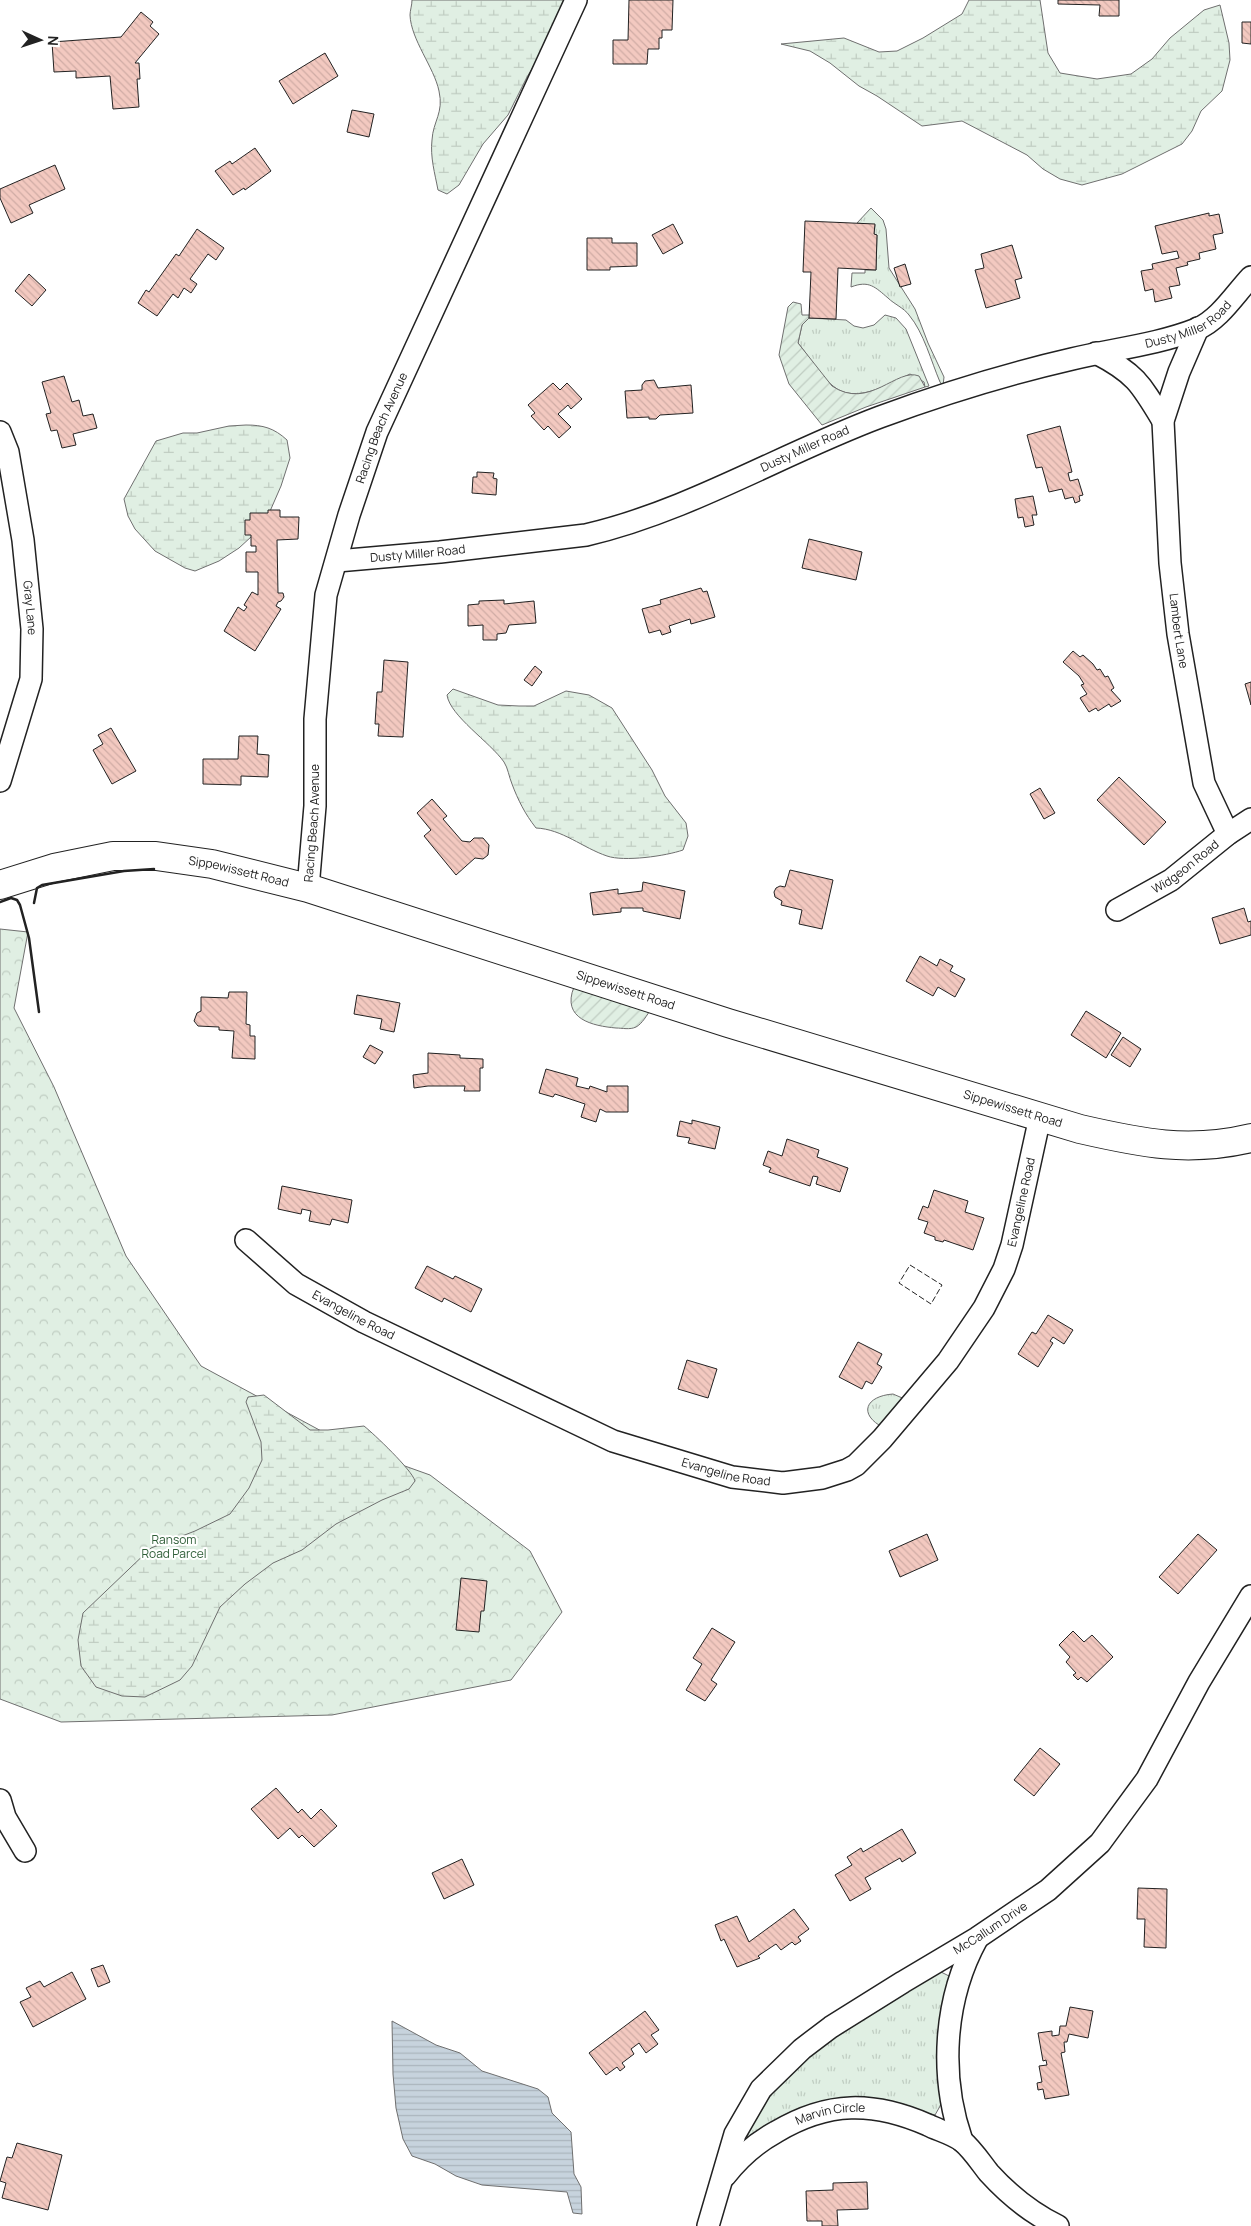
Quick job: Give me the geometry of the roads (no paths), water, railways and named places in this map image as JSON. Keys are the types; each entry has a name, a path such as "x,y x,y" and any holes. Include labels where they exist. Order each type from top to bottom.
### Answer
{"main road":[{"name":"Sippewissett Road","path":"0,885 54,868 112,856 132,855 212,864 308,888 728,1023 1040,1117 1126,1140 1167,1146 1199,1147 1251,1138"}],"street":[{"name":"Racing Beach Avenue","path":"308,888 315,806 315,719 326,595 352,506 378,432 576,0"},
{"name":"Dusty Miller Road","path":"337,561 440,552 586,535 606,530 681,504 880,417 1034,368 1096,353 1145,344 1198,328 1216,315 1251,277"},
{"name":"Lambert Lane","path":"1198,328 1179,372 1163,421 1170,563 1178,634 1204,783 1228,834"},
{"name":"Lambert Lane","path":"1096,353 1122,366 1134,377 1163,421"},
{"name":"Gray Lane","path":"0,432 8,452 23,540 32,629 31,679 0,781"},
{"name":"Widgeon Road","path":"1117,910 1171,880 1228,834 1251,819"},
{"name":"Evangeline Road","path":"246,1240 296,1284 358,1318 613,1441 732,1478 783,1483 822,1478 856,1465 882,1440 948,1361 984,1308 1004,1269 1012,1245 1040,1117"},
{"name":"McCallum Drive","path":"708,2226 735,2134 761,2090 802,2049 831,2028 902,1982 978,1938 1048,1890 1075,1867 1105,1836 1146,1779 1203,1674 1250,1598"},
{"path":"0,1800 5,1817 25,1851"},
{"name":"Marvin Circle","path":"978,1938 959,1977 949,2034 947,2059 955,2121 962,2141 996,2181 1020,2203 1058,2226"},
{"name":"Marvin Circle","path":"719,2185 735,2163 764,2140 793,2122 828,2110 851,2107 888,2112 921,2122 962,2141"}],"park label":[{"name":"Ransom Road Parcel","path":"174,1547"}]}
